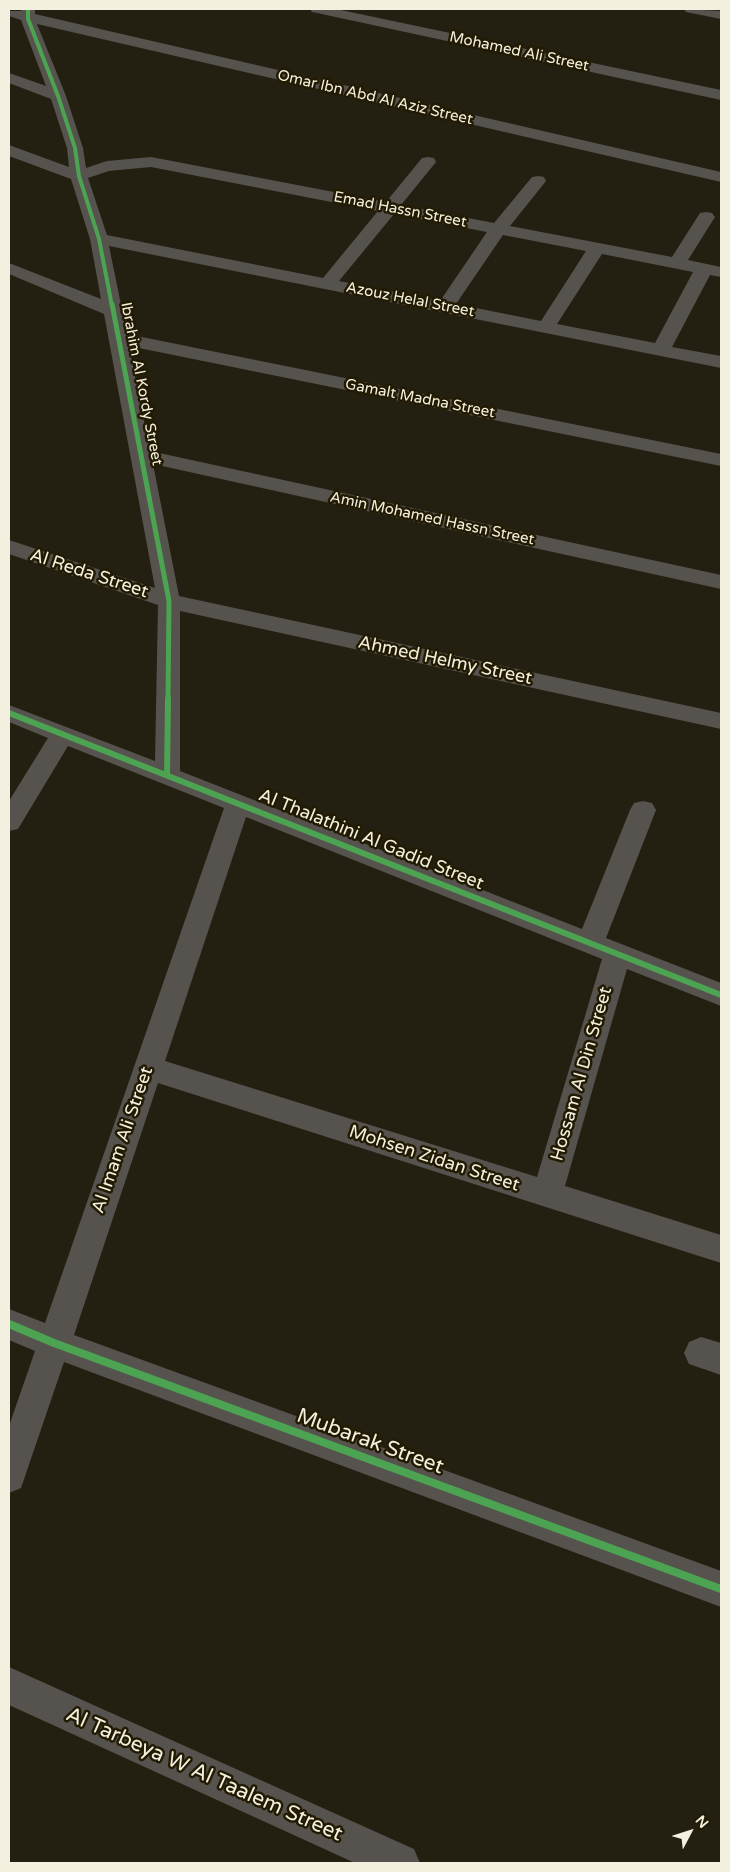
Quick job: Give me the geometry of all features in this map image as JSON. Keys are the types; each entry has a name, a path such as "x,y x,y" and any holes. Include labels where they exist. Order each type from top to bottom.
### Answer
{"street":[{"name":"Mohamed Ali Street","path":"318,9 721,96"},
{"path":"691,9 721,15"},
{"name":"Omar Ibn Abd Al Aziz Street","path":"9,12 28,14 721,177"},
{"name":"Ibrahim Al Kordy Street","path":"28,14 75,148 79,176 99,239 170,601 167,775"},
{"path":"9,78 58,96"},
{"path":"9,150 79,176"},
{"name":"Emad Hassn Street","path":"79,176 107,166 151,162 713,270"},
{"path":"327,284 428,162"},
{"path":"445,307 498,229 538,182"},
{"path":"676,263 706,218"},
{"name":"Azouz Helal Street","path":"99,239 721,362"},
{"path":"546,327 597,248"},
{"path":"661,350 713,270"},
{"path":"13,275 114,311"},
{"name":"Gamalt Madna Street","path":"119,338 721,460"},
{"name":"Amin Mohamed Hassn Street","path":"142,456 721,582"},
{"name":"Al Reda Street","path":"9,547 170,601"},
{"name":"Ahmed Helmy Street","path":"170,601 721,721"},
{"name":"Al Thalathini Al Gadid Street","path":"9,713 721,995"},
{"path":"9,822 63,734"},
{"name":"Al Imam Ali Street","path":"9,1476 238,804"},
{"path":"590,943 643,810"},
{"name":"Hossam Al Din Street","path":"547,1194 617,954"},
{"name":"Mohsen Zidan Street","path":"148,1068 721,1249"},
{"name":"Mubarak Street","path":"9,1324 54,1343 721,1589"},
{"name":"Al Tarbeya W Al Taalem Street","path":"9,1686 400,1863"}],"cycle path":[{"path":"28,9 28,19 58,96 75,148 79,176 99,239 169,601 167,775"},
{"path":"9,713 721,995"},
{"path":"9,1324 54,1343 721,1589"}]}
